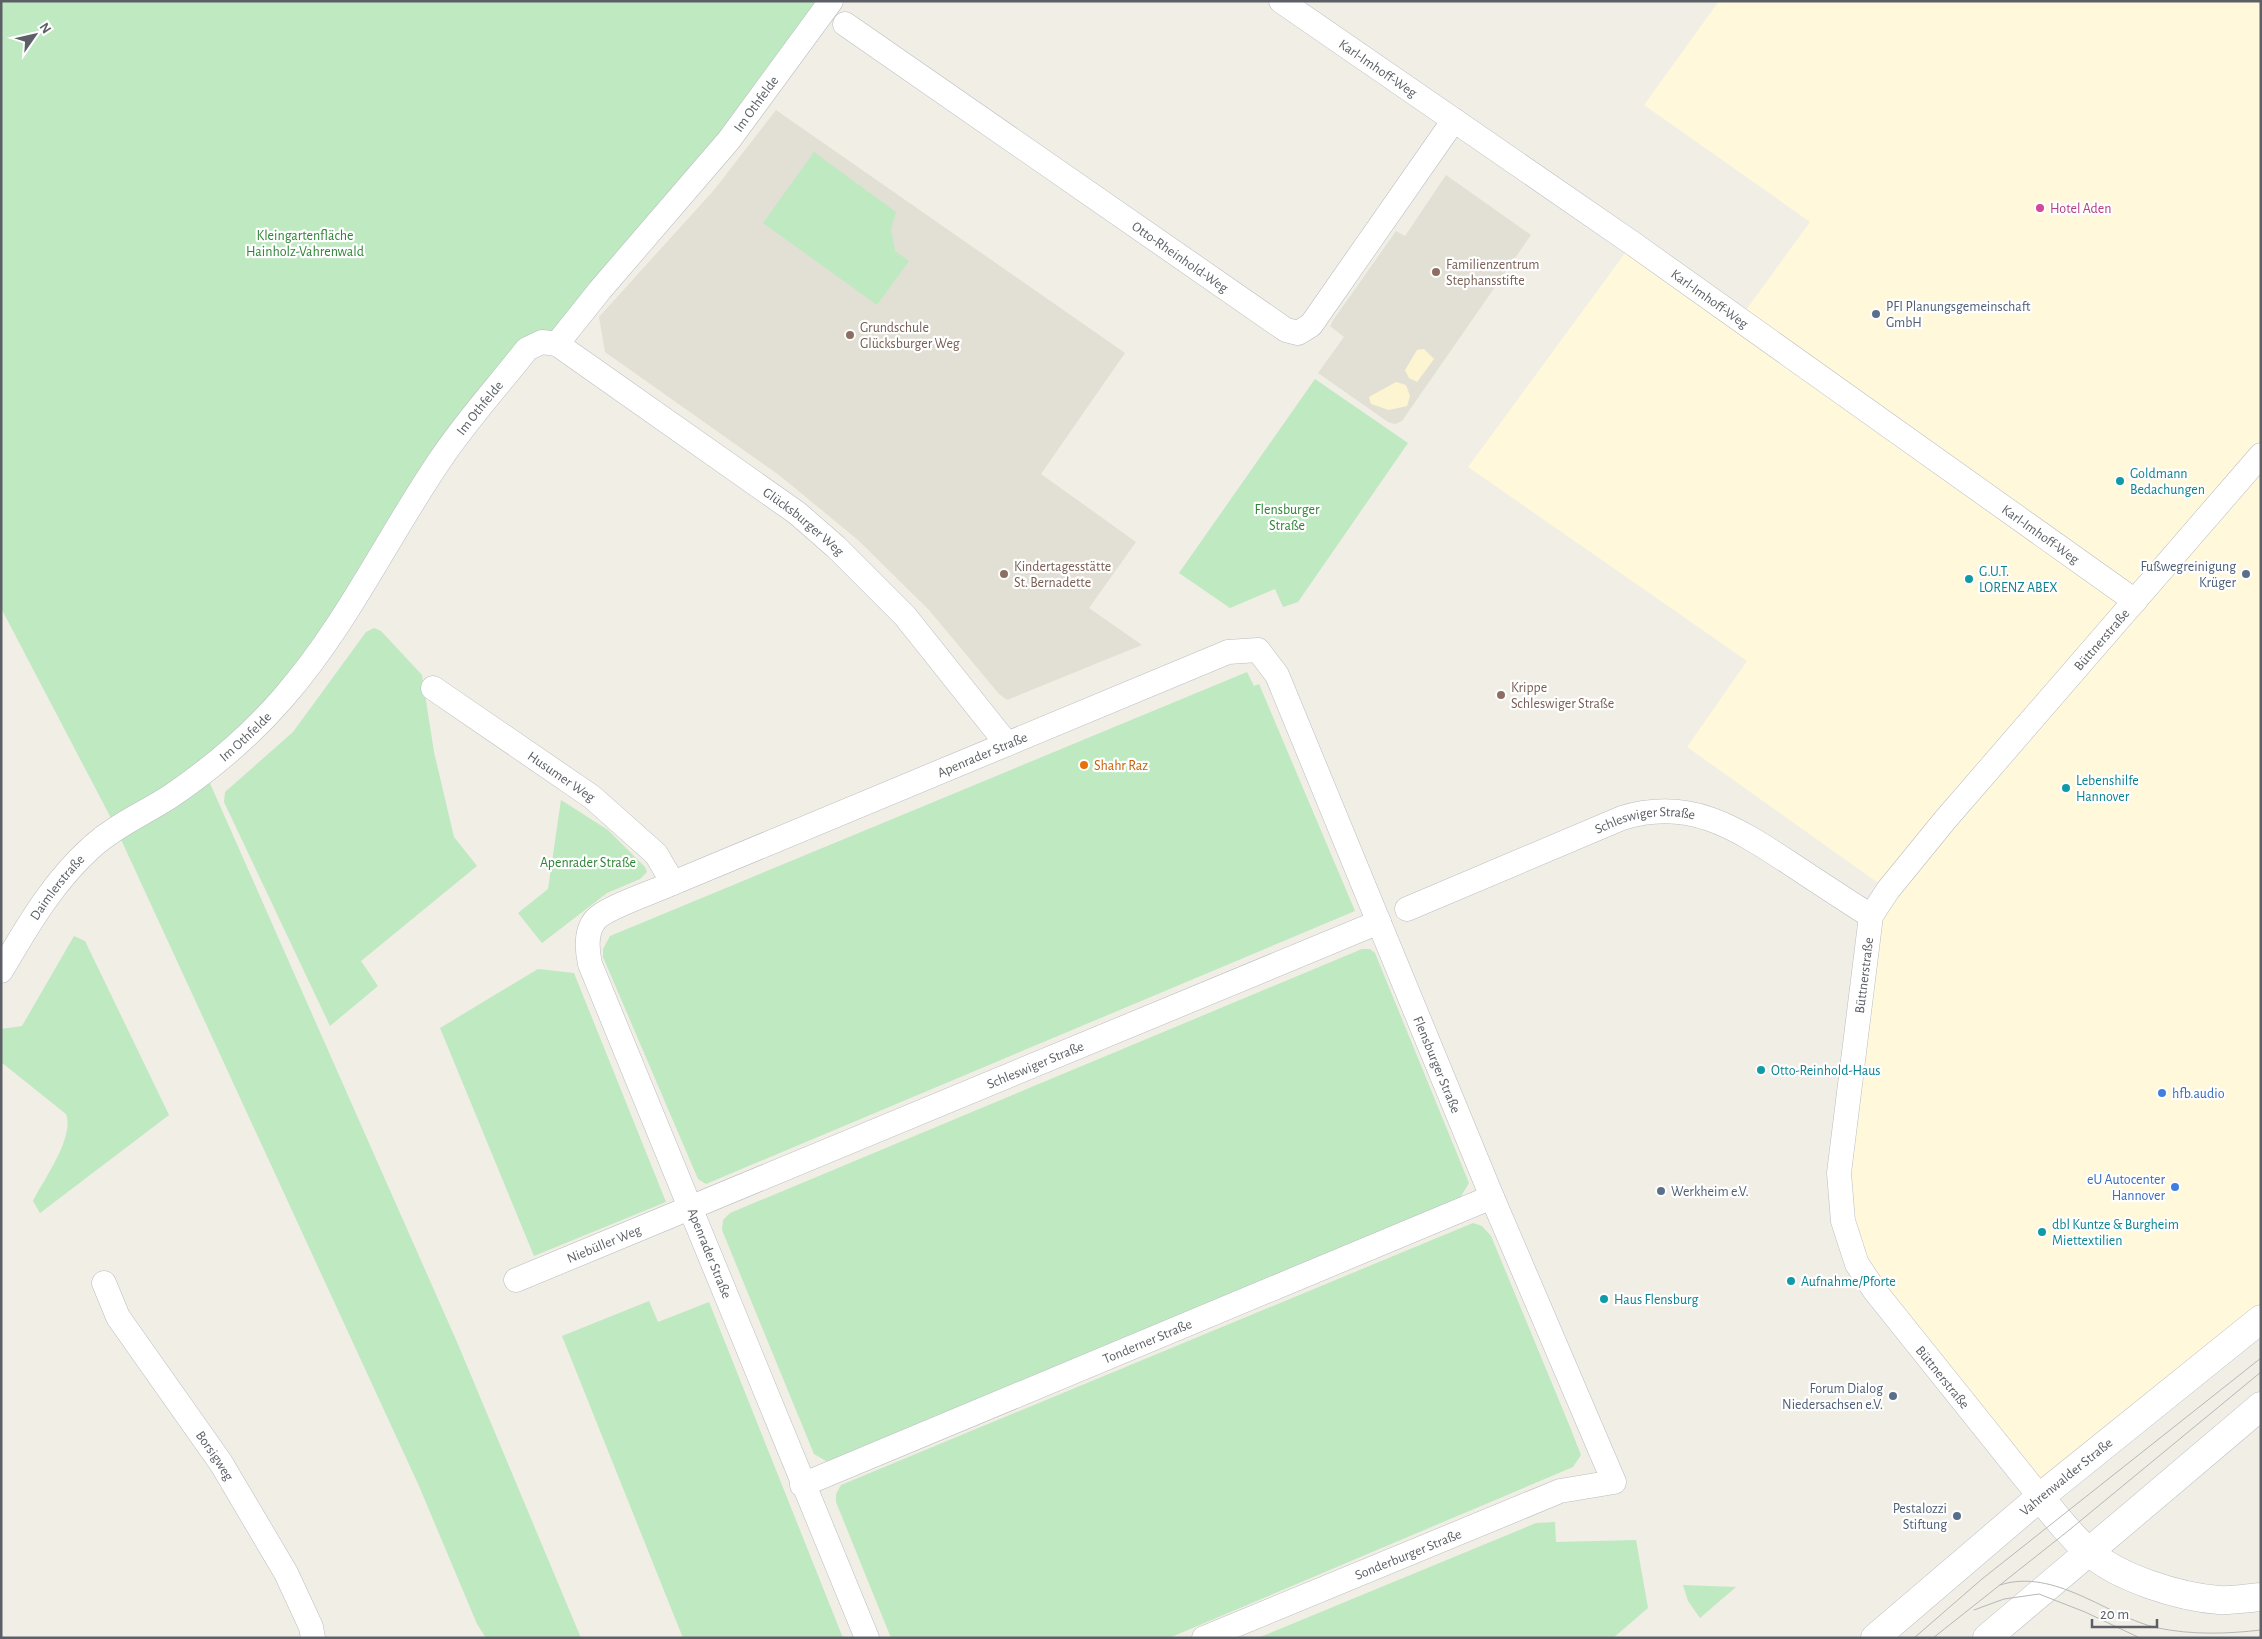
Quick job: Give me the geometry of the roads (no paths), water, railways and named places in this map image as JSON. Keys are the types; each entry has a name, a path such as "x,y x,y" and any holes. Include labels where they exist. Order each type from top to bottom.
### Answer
{"main road":[{"name":"Vahrenwalder Straße","path":"1875,1638 2040,1497 2261,1319"},
{"path":"1987,1638 2261,1406"},
{"name":"Büttnerstraße","path":"2040,1497 2068,1531 2090,1552 2124,1574 2174,1591 2219,1600 2261,1597"}],"street":[{"name":"Im Othfelde","path":"130,818 168,798 205,772 247,736 283,698 332,632 441,459 527,349 542,342 558,344 600,290 729,140 832,1"},
{"name":"Karl-Imhoff-Weg","path":"1281,1 1764,335 2135,601"},
{"name":"Otto-Rheinhold-Weg","path":"845,24 1286,330 1298,333 1311,325 1454,120"},
{"name":"Glücksburger Weg","path":"558,344 797,513 836,547 905,616 1007,744"},
{"name":"Büttnerstraße","path":"2040,1497 1875,1291 1857,1264 1843,1221 1839,1173 1871,916 1888,890 1945,820 2261,455"},
{"name":"Apenrader Straße","path":"867,1638 802,1485 691,1207 590,964 587,947 596,920 607,912 673,883 1228,652 1258,650"},
{"name":"Flensburger Straße","path":"1258,650 1277,675 1492,1197 1614,1482"},
{"name":"Husumer Weg","path":"433,688 592,797 656,854 673,883"},
{"name":"Schleswiger Straße","path":"1407,909 1622,818 1634,814 1676,810 1717,820 1748,836 1871,916"},
{"name":"Daimlerstraße","path":"1,971 32,918 60,878 95,844 130,818"},
{"name":"Schleswiger Straße","path":"691,1207 1379,922"},
{"name":"Tonderner Straße","path":"802,1485 1492,1197"},
{"name":"Niebüller Weg","path":"516,1280 691,1207"},
{"name":"Borsigweg","path":"104,1283 118,1317 221,1463 286,1574 311,1627 313,1638"},
{"name":"Sonderburger Straße","path":"1204,1638 1560,1492 1614,1482"}],"tram line":[{"path":"1914,1638 1982,1579 2261,1358"},
{"path":"1933,1638 2068,1531 2261,1372"},
{"path":"2000,1585 2021,1581 2061,1588 2139,1622 2158,1628 2209,1633 2261,1630"},
{"path":"1974,1610 2004,1599 2039,1594 2085,1612 2140,1638"}],"place":[{"name":"Hotel Aden","path":"2040,208"},
{"name":"Familienzentrum Stephansstifte","path":"1436,272"},
{"name":"PFI Planungsgemeinschaft GmbH","path":"1876,314"},
{"name":"Grundschule Glücksburger Weg","path":"850,335"},
{"name":"Goldmann Bedachungen","path":"2120,481"},
{"name":"Kindertagesstätte St. Bernadette","path":"1004,574"},
{"name":"Fußwegreinigung Krüger","path":"2246,574"},
{"name":"G.U.T. LORENZ ABEX","path":"1969,579"},
{"name":"Krippe Schleswiger Straße","path":"1501,695"},
{"name":"Shahr Raz","path":"1084,765"},
{"name":"Lebenshilfe Hannover","path":"2066,788"},
{"name":"Otto-Reinhold-Haus","path":"1761,1070"},
{"name":"hfb.audio","path":"2162,1093"},
{"name":"eU Autocenter Hannover","path":"2175,1187"},
{"name":"Werkheim e.V.","path":"1661,1191"},
{"name":"dbl Kuntze & Burgheim Miettextilien","path":"2042,1232"},
{"name":"Aufnahme/Pforte","path":"1791,1281"},
{"name":"Haus Flensburg","path":"1604,1299"},
{"name":"Forum Dialog Niedersachsen e.V.","path":"1893,1396"},
{"name":"Pestalozzi Stiftung","path":"1957,1516"}],"park label":[{"name":"Kleingartenfläche Hainholz-Vahrenwald","path":"305,244"}]}
